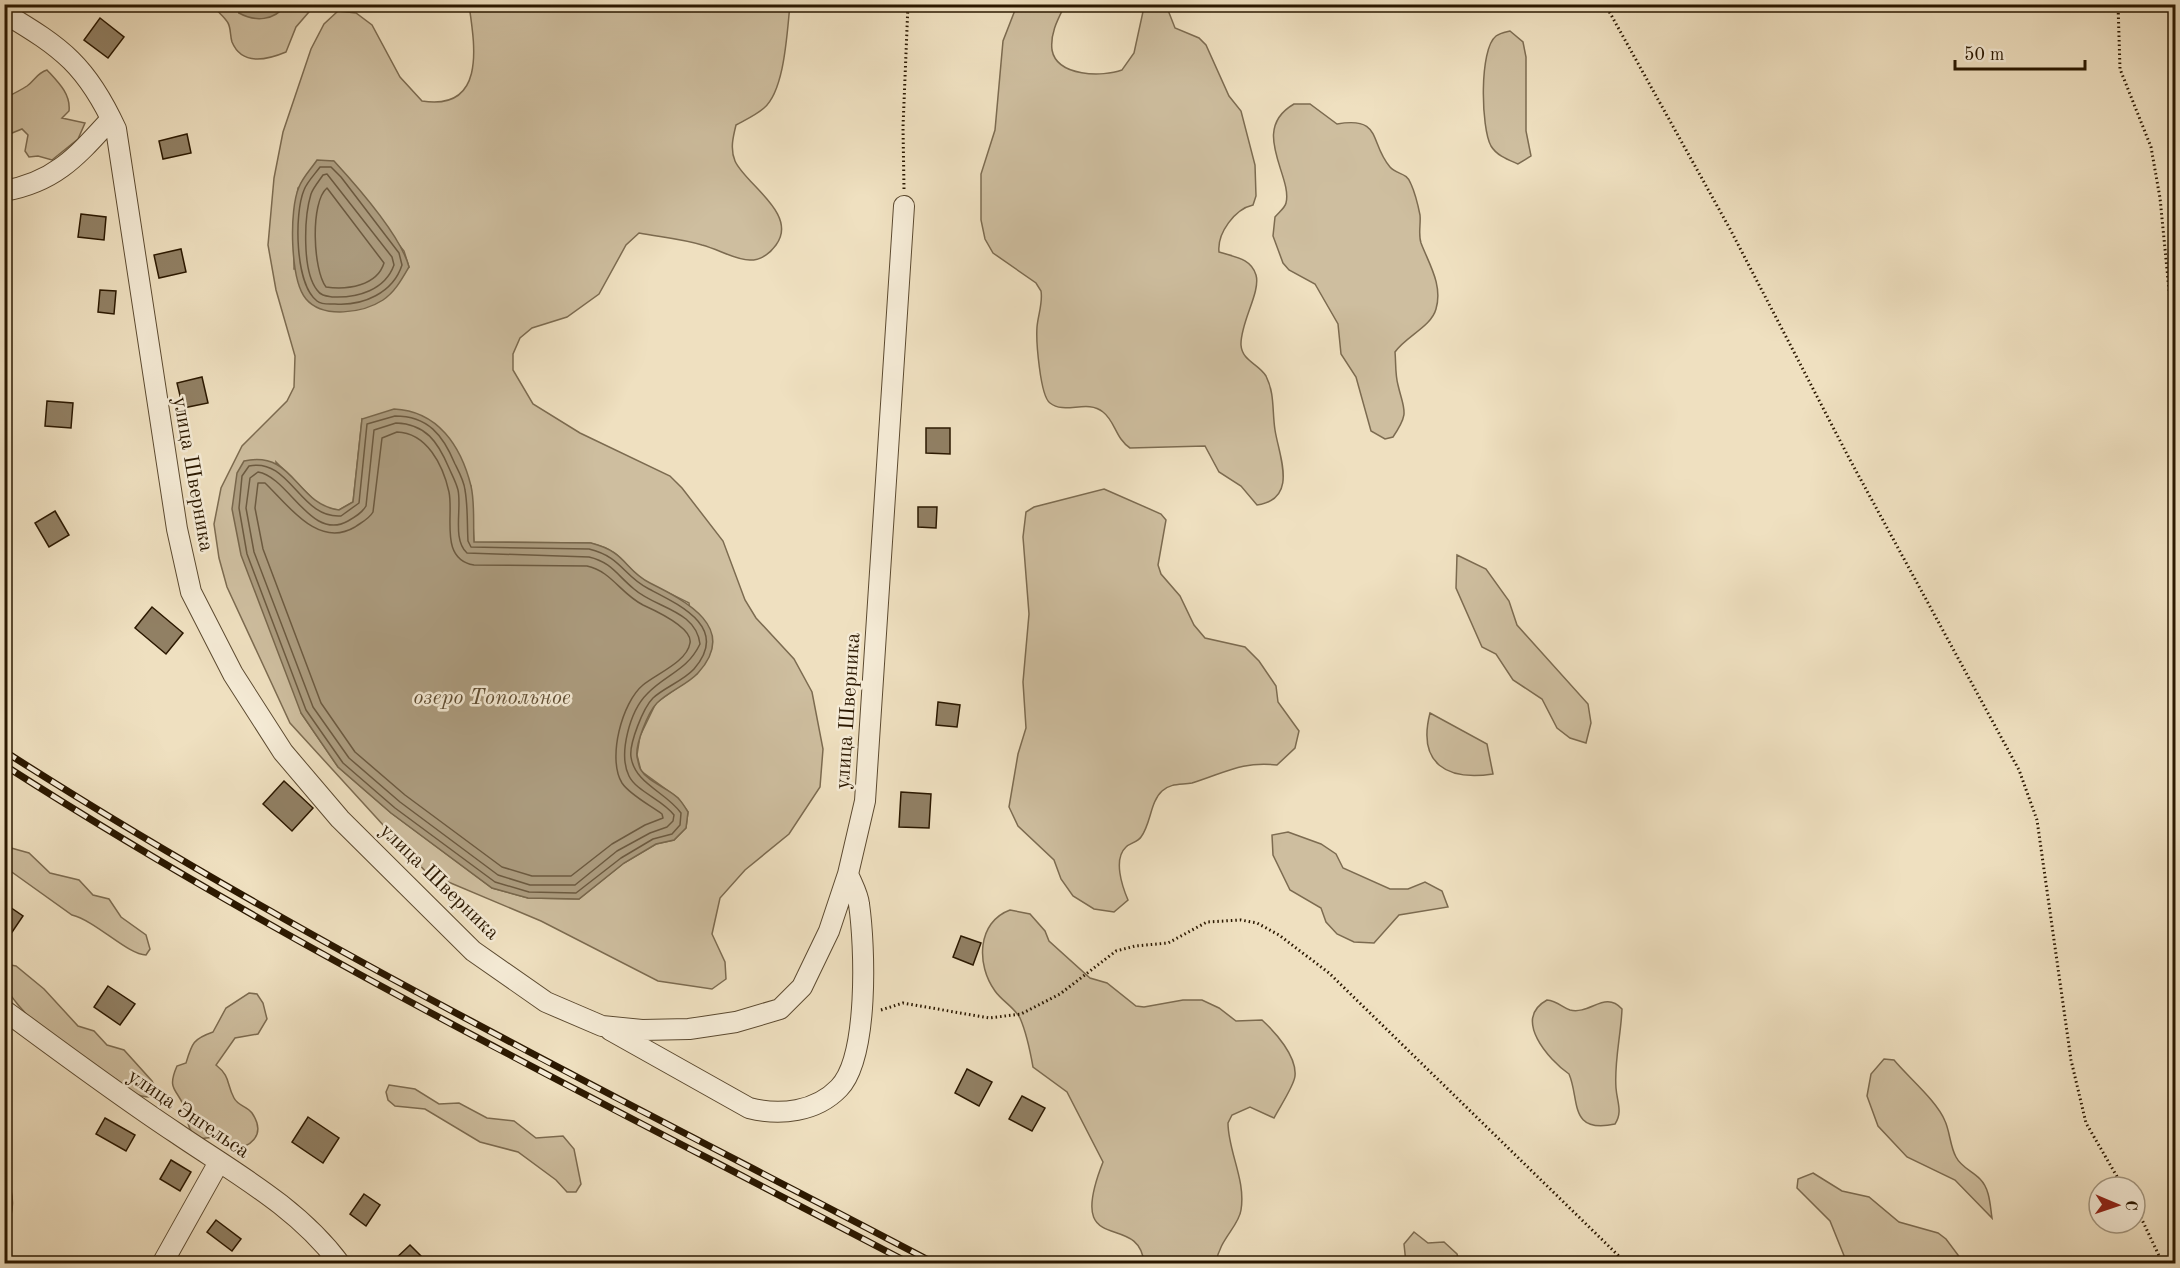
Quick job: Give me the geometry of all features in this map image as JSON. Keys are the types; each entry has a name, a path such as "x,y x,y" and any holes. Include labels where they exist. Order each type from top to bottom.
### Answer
{"street":[{"name":"улица Шверника","path":"4,13 36,31 86,73 116,129 177,529 191,592 233,674 283,752 340,819 473,951 546,1002 602,1026 642,1030 689,1029 736,1022 780,1009 802,987 829,931 848,874 865,801 904,206"},
{"path":"4,191 23,188 70,164 111,119"},
{"path":"602,1026 749,1108 764,1112 789,1112 821,1102 840,1087 851,1064 862,1022 864,970 859,902 848,874"},
{"name":"улица Энгельса","path":"4,1010 101,1082 297,1218 340,1263"},
{"path":"162,1263 219,1162"}],"path":[{"path":"904,206 903,128 908,4"},
{"path":"1605,4 1730,229 1855,469 2019,770 2037,820 2071,1060 2086,1123 2116,1175"},
{"path":"2118,4 2120,69 2151,147 2160,198 2170,300 2175,322"},
{"path":"862,1022 886,1007 903,1003 989,1018 1021,1014 1060,994 1094,966 1125,948 1168,943 1207,922 1240,920 1257,923 1279,935 1329,973 1627,1263"},
{"path":"2147,1230 2163,1263"}],"shaded area":[{"path":"213,5 236,5 239,13 283,8 286,5 315,5 296,27 286,52 256,59 248,58 236,50 228,23"},
{"path":"469,5 790,5 784,60 777,88 764,108 736,125 732,143 735,161 768,200 781,222 781,233 776,245 768,254 759,259 750,260 694,243 639,233 626,245 599,294 567,317 532,328 520,338 513,354 513,370 533,404 580,433 670,476 682,488 723,541 745,600 756,618 794,659 812,692 823,749 820,787 789,834 745,870 720,898 712,934 725,962 726,979 712,989 658,981 541,921 427,873 290,723 227,587 219,558 214,524 221,488 242,446 287,401 294,387 295,356 276,290 268,245 274,178 283,132 311,49 324,24 338,11 356,13 372,25 400,77 422,101 443,101 457,96 467,86 472,72 474,56","holes":["333,161 404,251 409,267 294,269 294,221 298,188","362,419 471,486 474,542 590,543 610,550 645,581 689,603 697,674 656,703 640,736 637,755 641,771 678,798 688,812 686,828 674,840 656,844 624,863 579,899 528,898 492,888 391,813 338,767 301,713 276,462 322,508 339,510 353,502"]},
{"path":"1017,5 1065,5 1053,32 1052,50 1056,59 1062,66 1071,70 1104,74 1122,70 1134,53 1144,7 1166,5 1175,28 1199,38 1206,45 1229,96 1241,111 1255,165 1256,196 1253,205 1240,211 1224,230 1219,252 1246,262 1254,269 1256,275 1256,290 1244,327 1241,345 1244,355 1266,376 1271,389 1283,475 1278,494 1270,501 1257,505 1241,486 1219,472 1205,446 1130,448 1122,440 1107,416 1097,408 1062,408 1050,403 1047,398 1041,379 1037,343 1041,291 1036,283 993,253 985,239 981,220 981,174 995,130 1003,41"},
{"path":"1510,31 1523,42 1526,57 1526,131 1531,156 1518,164 1500,155 1491,146 1485,123 1484,107 1484,72 1490,44 1496,36"},
{"path":"47,70 63,89 68,99 69,111 62,118 85,123 78,139 52,160 38,156 29,157 25,151 28,135 22,129 5,136 5,98 27,86"},
{"path":"1294,104 1310,104 1337,124 1362,124 1368,128 1390,167 1407,177 1415,195 1420,215 1420,240 1434,275 1438,300 1429,321 1395,352 1397,381 1404,406 1404,416 1393,437 1385,439 1371,431 1356,377 1341,354 1338,324 1315,284 1289,270 1283,263 1273,236 1275,217 1286,203 1287,192 1276,153 1275,127 1281,115"},
{"path":"1104,489 1161,514 1166,520 1158,565 1161,574 1180,596 1194,625 1205,638 1245,647 1259,661 1276,686 1278,702 1299,731 1295,748 1277,765 1243,766 1192,783 1165,788 1155,801 1141,837 1122,852 1120,873 1128,900 1114,912 1094,909 1073,896 1061,879 1054,860 1018,826 1009,807 1018,754 1026,728 1023,682 1029,614 1023,537 1026,512 1034,507"},
{"path":"1457,555 1486,569 1509,601 1517,625 1588,704 1591,723 1586,743 1570,738 1557,728 1542,699 1513,680 1496,654 1482,647 1456,588"},
{"path":"1430,713 1487,744 1493,774 1462,775 1439,765 1432,757 1428,745 1427,731"},
{"path":"1288,832 1321,844 1336,854 1343,868 1390,889 1408,889 1425,882 1442,891 1448,907 1399,915 1374,943 1354,942 1337,934 1326,922 1321,908 1290,890 1273,855 1272,835"},
{"path":"4,846 29,853 50,873 79,880 93,895 109,899 121,917 146,935 150,949 146,955 130,950 91,924 72,915 9,870 5,866"},
{"path":"1010,910 1030,914 1045,931 1049,941 1090,978 1107,983 1136,1006 1202,1000 1219,1008 1236,1021 1262,1020 1289,1053 1293,1060 1295,1076 1274,1118 1250,1107 1232,1115 1228,1123 1242,1199 1237,1222 1221,1247 1216,1263 1144,1263 1139,1247 1130,1238 1098,1223 1092,1212 1093,1193 1103,1162 1067,1092 1033,1067 1020,1018 995,991 985,969 983,945 986,934 991,924 999,916"},
{"path":"5,964 16,966 44,989 78,1026 94,1031 107,1045 124,1050 152,1081 156,1089 152,1097 138,1095 128,1090 117,1080 44,1031 9,993 5,992"},
{"path":"249,993 257,994 263,1003 267,1019 258,1034 235,1038 216,1065 226,1077 236,1101 252,1113 258,1128 254,1140 249,1144 228,1148 216,1137 197,1139 190,1128 182,1101 174,1089 173,1080 177,1066 186,1063 194,1043 213,1032 226,1008"},
{"path":"1547,1000 1577,1011 1603,1002 1616,1004 1622,1009 1616,1078 1619,1111 1615,1124 1600,1126 1590,1124 1583,1119 1576,1103 1569,1074 1552,1059 1537,1039 1533,1028 1533,1018 1537,1008"},
{"path":"1884,1059 1894,1060 1941,1113 1947,1125 1956,1157 1986,1187 1992,1218 1955,1180 1907,1157 1878,1126 1867,1096 1871,1074"},
{"path":"389,1085 415,1089 439,1104 459,1103 487,1118 514,1121 536,1138 563,1136 574,1149 581,1184 576,1192 567,1192 556,1180 518,1152 480,1142 425,1109 395,1106 388,1100 386,1092"},
{"path":"1813,1173 1842,1191 1869,1197 1899,1222 1938,1233 1946,1239 1964,1263 1847,1263 1830,1221 1797,1188 1798,1179"},
{"path":"5,1177 11,1189 12,1210 5,1229"},
{"path":"1414,1232 1428,1243 1444,1242 1457,1254 1460,1263 1406,1263 1404,1244"}],"water":[{"path":"236,4 286,5 270,17 258,19 239,13"},
{"path":"317,160 334,161 354,183 388,226 409,267 391,293 375,305 354,311 333,312 313,305 301,290 294,261 294,211 299,187"},
{"name":"озеро Топольное","path":"394,409 410,411 423,416 445,433 454,445 467,471 471,486 474,542 591,543 603,547 619,556 641,578 692,608 703,618 710,629 713,642 709,657 694,677 653,707 643,729 637,752 640,768 644,774 674,794 685,806 688,812 686,828 674,840 656,844 624,863 579,899 528,898 492,888 391,813 338,767 301,713 241,555 232,509 237,473 244,461 261,460 274,463 285,470 324,506 339,510 353,502 362,419"}],"building":[{"path":"100,18 124,37 108,58 84,40"},
{"path":"187,134 191,153 163,159 159,141"},
{"path":"81,214 106,217 104,240 78,237"},
{"path":"181,249 186,272 159,278 154,255"},
{"path":"100,290 116,291 114,314 98,312"},
{"path":"202,377 208,403 183,408 177,383"},
{"path":"47,401 73,403 71,428 45,426"},
{"path":"926,428 950,428 950,454 926,453"},
{"path":"918,507 937,507 936,528 918,527"},
{"path":"55,511 69,535 49,547 35,523"},
{"path":"152,607 183,633 166,654 135,628"},
{"path":"938,702 960,705 957,727 936,725"},
{"path":"284,781 313,808 292,831 263,804"},
{"path":"901,792 931,794 929,828 899,827"},
{"path":"4,903 23,916 4,944"},
{"path":"961,936 981,943 973,965 953,957"},
{"path":"108,986 135,1004 120,1025 94,1007"},
{"path":"967,1069 992,1082 979,1106 955,1093"},
{"path":"1022,1096 1045,1108 1032,1131 1009,1119"},
{"path":"308,1117 339,1138 323,1163 292,1142"},
{"path":"105,1118 135,1135 126,1151 96,1134"},
{"path":"171,1160 191,1172 180,1191 160,1179"},
{"path":"364,1194 380,1205 366,1226 350,1214"},
{"path":"216,1220 241,1239 232,1251 207,1232"},
{"path":"410,1245 428,1263 391,1263"}],"railway":[{"path":"4,751 117,821 347,954 464,1018 936,1264"},
{"path":"4,765 114,834 338,963 566,1085 911,1264"}]}
